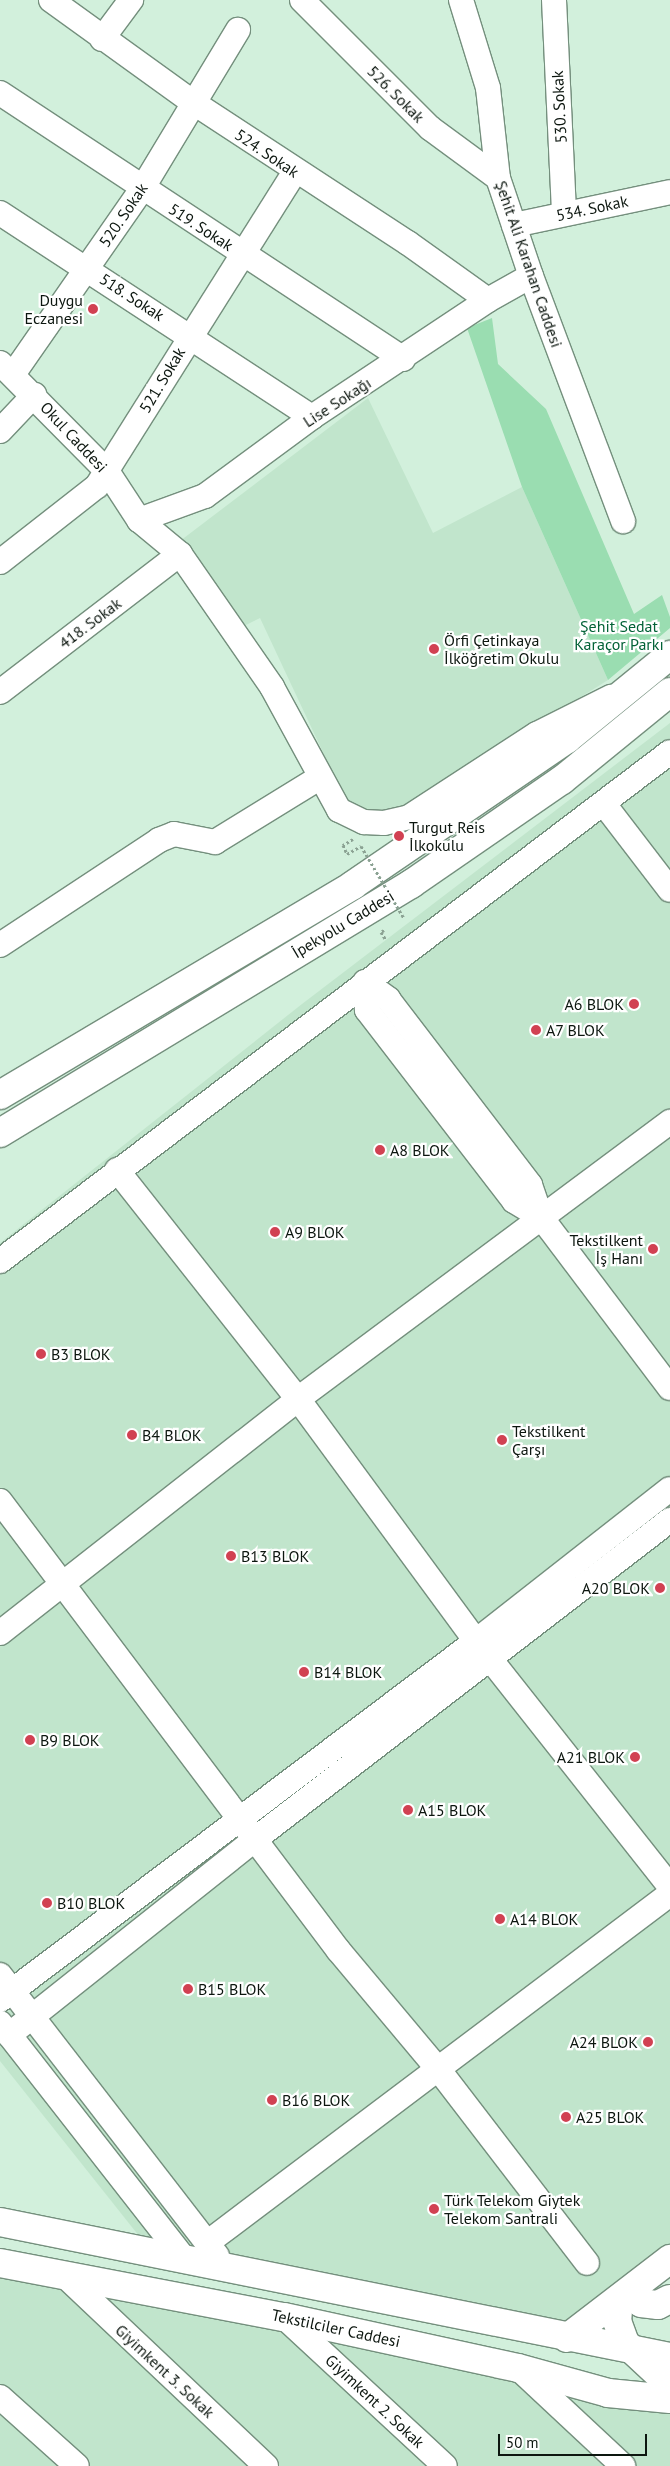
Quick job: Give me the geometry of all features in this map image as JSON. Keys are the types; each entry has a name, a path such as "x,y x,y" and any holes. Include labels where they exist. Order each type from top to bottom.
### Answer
{"main road":[{"name":"İpekyolu Caddesi","path":"0,1094 353,885 567,739 670,655"},
{"name":"İpekyolu Caddesi","path":"0,1133 411,884 562,780 670,692"},
{"path":"0,2222 670,2358"},
{"path":"566,2338 670,2259"},
{"name":"Tekstilciler Caddesi","path":"0,2263 284,2316 518,2368 608,2393 670,2399"},
{"path":"628,2292 634,2294 641,2303 658,2305 670,2299"},
{"path":"628,2292 617,2321 631,2350 670,2386"}],"street":[{"name":"524. Sokak","path":"51,0 102,39 194,103 295,172 408,243 488,300"},
{"path":"102,39 131,0"},
{"name":"526. Sokak","path":"302,0 430,128 498,178"},
{"name":"Şehit Ali Karahan Caddesi","path":"461,0 488,88 498,178 531,276 623,521"},
{"name":"530. Sokak","path":"554,0 564,213"},
{"name":"520. Sokak","path":"7,368 87,268 142,189 238,30"},
{"name":"519. Sokak","path":"0,93 142,189 403,359"},
{"name":"521. Sokak","path":"0,562 97,486 190,335 295,172"},
{"name":"534. Sokak","path":"514,225 670,192"},
{"name":"518. Sokak","path":"0,213 190,335 312,417"},
{"name":"Lise Sokağı","path":"139,520 205,496 312,417 403,359 488,300 531,276"},
{"name":"Okul Caddesi","path":"7,368 107,470 139,520 180,554 235,630 272,687 319,778 338,810 353,818 364,822 384,823 409,817 537,734 594,703 629,690"},
{"path":"2,428 34,395"},
{"name":"418. Sokak","path":"0,692 180,554"},
{"path":"0,1261 117,1170 604,804 670,752"},
{"path":"0,945 159,840 174,834 215,842 319,778"},
{"path":"604,804 670,890"},
{"path":"365,982 388,1000 530,1185 541,1218 670,1388"},
{"path":"0,1633 298,1399 670,1122"},
{"path":"117,1170 298,1399 476,1640 670,1887"},
{"path":"228,2269 33,2017 4,1989 239,1820 476,1640 670,1489"},
{"path":"0,1501 254,1840 340,1951 439,2070 587,2263"},
{"path":"185,2260 4,2029 33,2017 254,1840 492,1659 670,1520"},
{"path":"207,2243 670,1894"},
{"name":"Giyimkent 3. Sokak","path":"64,2275 266,2466"},
{"name":"Giyimkent 2. Sokak","path":"284,2316 445,2466"},
{"path":"518,2368 623,2466"},
{"path":"0,2397 76,2466"}],"path":[{"path":"354,838 343,845 347,854 361,846 404,918"},
{"path":"381,932 387,942"}],"shaded area":[{"name":"Örfi Çetinkaya İlköğretim Okulu","path":"368,398 433,533 522,487 608,680 390,817 351,812 260,618 244,626 180,541"},
{"path":"670,723 670,2248 571,2326 143,2241 0,2061 0,1243 302,1004"},
{"path":"0,2275 670,2408 670,2466 0,2466"}],"green space":[{"name":"Şehit Sedat Karaçor Parkı","path":"492,318 498,364 546,409 634,614 662,595 670,617 670,628 608,680 522,487 467,328"}],"place":[{"name":"Duygu Eczanesi","path":"93,309"},
{"name":"Örfi Çetinkaya İlköğretim Okulu","path":"434,649"},
{"name":"Turgut Reis İlkokulu","path":"399,836"},
{"name":"A6 BLOK","path":"634,1004"},
{"name":"A7 BLOK","path":"536,1030"},
{"name":"A8 BLOK","path":"380,1150"},
{"name":"A9 BLOK","path":"275,1232"},
{"name":"Tekstilkent İş Hanı","path":"653,1249"},
{"name":"B3 BLOK","path":"41,1354"},
{"name":"B4 BLOK","path":"132,1435"},
{"name":"Tekstilkent Çarşı","path":"502,1440"},
{"name":"B13 BLOK","path":"231,1556"},
{"name":"A20 BLOK","path":"660,1588"},
{"name":"B14 BLOK","path":"304,1672"},
{"name":"B9 BLOK","path":"30,1740"},
{"name":"A21 BLOK","path":"635,1757"},
{"name":"A15 BLOK","path":"408,1810"},
{"name":"B10 BLOK","path":"47,1903"},
{"name":"A14 BLOK","path":"500,1919"},
{"name":"B15 BLOK","path":"188,1989"},
{"name":"A24 BLOK","path":"648,2042"},
{"name":"B16 BLOK","path":"272,2100"},
{"name":"A25 BLOK","path":"566,2117"},
{"name":"Türk Telekom Giytek Telekom Santrali","path":"434,2209"}]}
